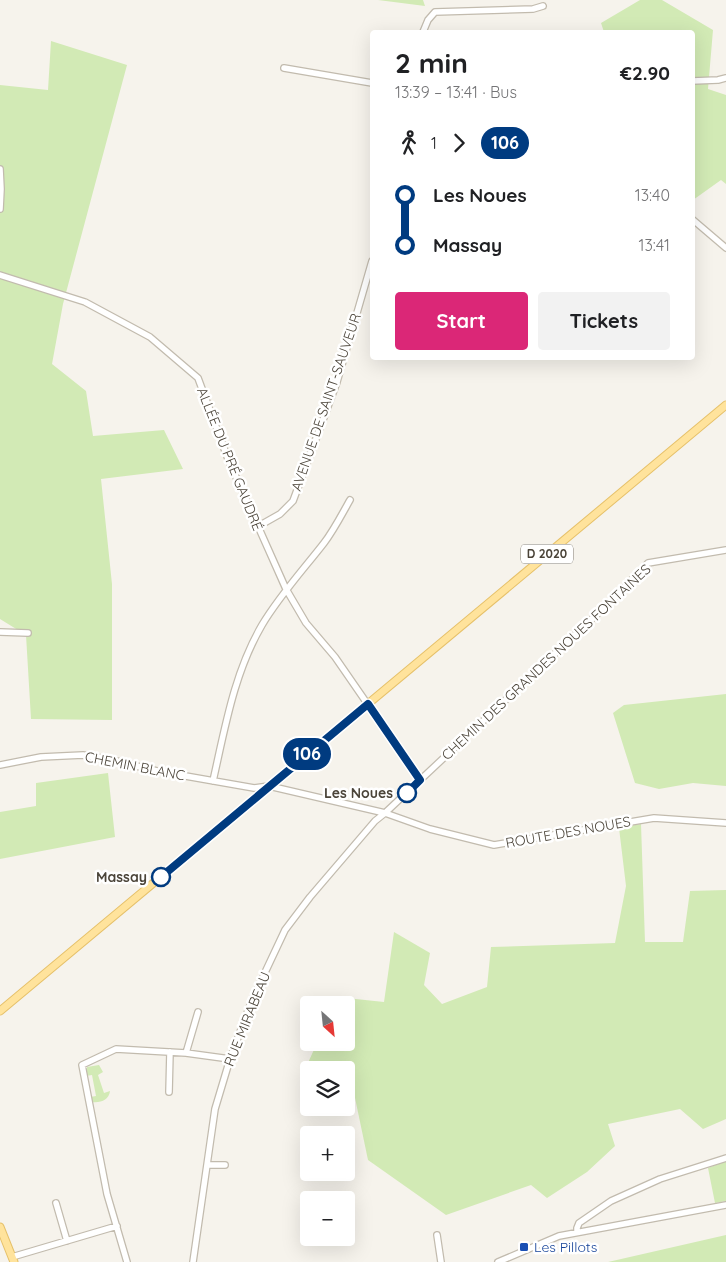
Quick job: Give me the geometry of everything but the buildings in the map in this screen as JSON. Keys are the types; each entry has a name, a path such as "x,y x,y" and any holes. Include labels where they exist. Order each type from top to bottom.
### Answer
{"main road":[{"name":"D 2020","path":"0,1011 726,405"},
{"path":"0,1227 13,1259"}],"street":[{"path":"424,30 428,20 435,12 534,9 543,6"},
{"path":"284,68 370,83"},
{"path":"695,81 726,78"},
{"path":"0,169 0,209"},
{"path":"695,221 726,248"},
{"name":"AVENUE DE SAINT-SAUVEUR","path":"258,526 280,514 293,501 336,382 370,268"},
{"name":"ALLÉE DU PRÉ GAUDRÉ","path":"0,276 85,302 150,337 198,378 228,459 286,589 306,623 335,657 420,780"},
{"path":"212,781 231,698 239,674 262,626 286,589 325,542 350,500"},
{"name":"CHEMIN DES GRANDES NOUES FONTAINES","path":"385,813 611,601 648,563 726,550"},
{"path":"0,632 28,633"},
{"name":"CHEMIN BLANC","path":"0,765 41,757 83,756 254,788 269,786"},
{"name":"ROUTE DES NOUES","path":"269,786 385,813 430,829 494,845 654,818 726,823"},
{"name":"RUE MIRABEAU","path":"193,1262 215,1109 230,1059 252,1000 286,930 310,897 375,821 385,813"},
{"path":"186,1053 198,1012"},
{"path":"126,1262 118,1226 107,1194 82,1065 116,1049 186,1053 230,1059"},
{"path":"170,1052 170,1092"},
{"path":"577,1232 579,1223 611,1201 660,1179 726,1158"},
{"path":"207,1165 226,1165"},
{"path":"56,1203 67,1241"},
{"path":"498,1262 559,1236 726,1205"},
{"path":"13,1259 118,1226"},
{"path":"437,1235 441,1262"}],"green space":[{"path":"378,0 423,0 425,6"},
{"path":"640,0 662,0 713,30 708,89 726,95 726,184 721,180 695,199 695,30 603,30 601,23"},
{"path":"51,41 127,65 63,304 52,364 86,391 93,436 164,430 183,469 101,479 112,584 112,720 31,719 26,635 0,619 0,85 48,90"},
{"path":"726,694 726,786 693,783 659,789 635,783 613,713 624,705"},
{"path":"108,773 115,837 0,859 0,812 36,806 36,783"},
{"path":"641,824 645,942 683,942 690,891 726,890 726,1119 703,1129 680,1109 608,1124 615,1146 587,1172 547,1198 531,1185 446,1215 368,1160 355,1098 355,1061 309,1061 313,1051 355,1051 355,999 384,1002 394,932 430,953 424,985 442,1004 487,987 491,947 615,943 626,886 619,828"},
{"path":"99,1065 103,1072 98,1075 104,1093 110,1091 108,1097 104,1100 92,1102 90,1097 96,1096 92,1075 86,1076 87,1067"},
{"path":"726,1161 726,1201 715,1203 708,1168"},
{"path":"726,1235 726,1262 608,1262"}],"bus line":[{"name":"106","path":"161,877 368,704 420,780 407,793"}],"place":[{"name":"Les Noues","path":"407,793"},
{"name":"Massay","path":"161,877"},
{"name":"Les Pillots","path":"524,1247"}]}
